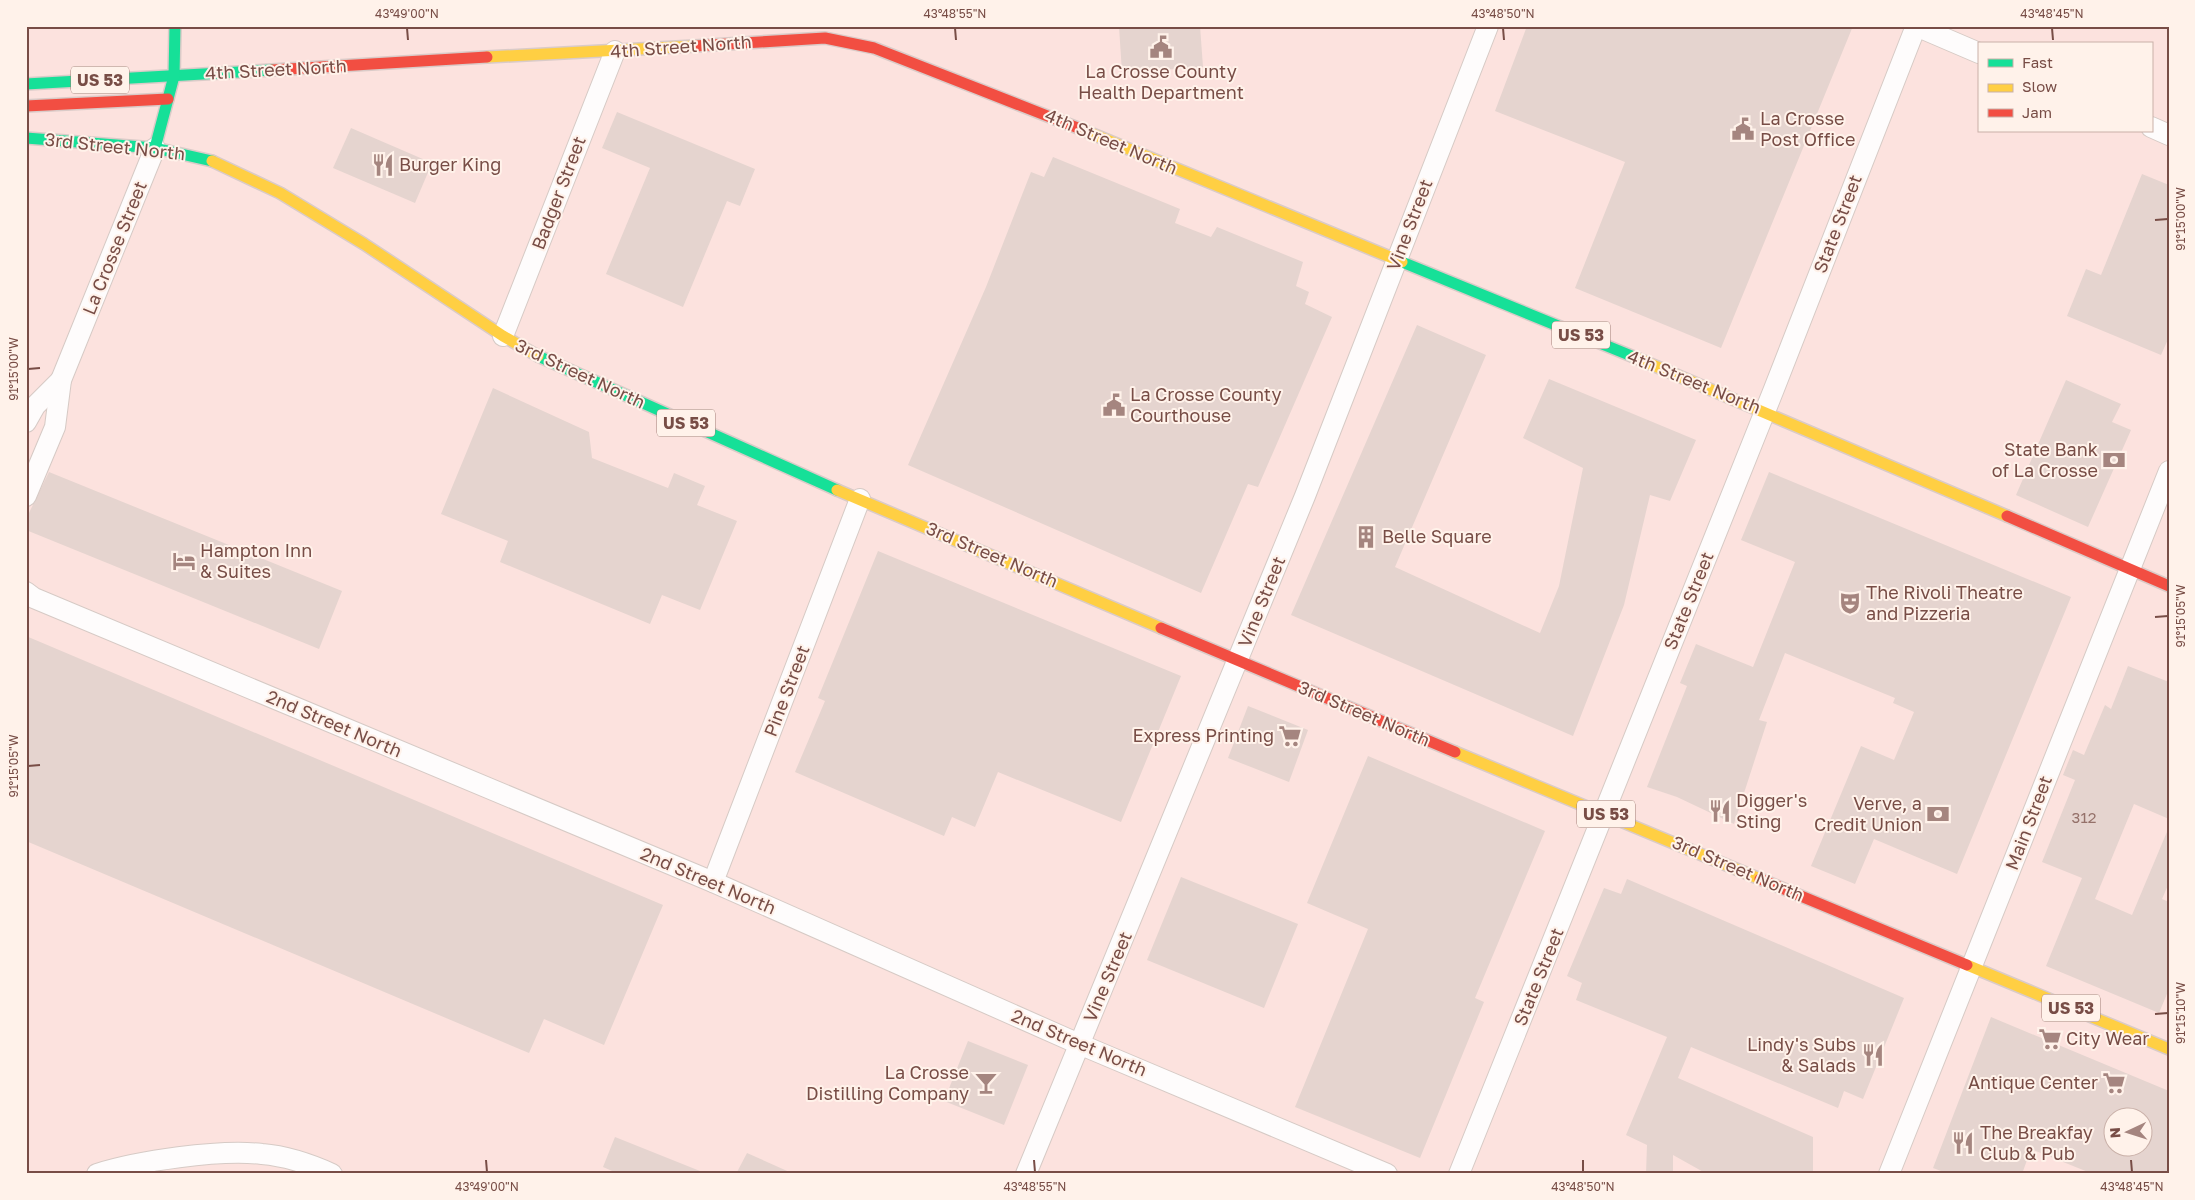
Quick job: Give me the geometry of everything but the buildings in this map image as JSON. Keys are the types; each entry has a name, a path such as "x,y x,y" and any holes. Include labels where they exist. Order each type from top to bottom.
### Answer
{"main road":[{"name":"La Crosse Street","path":"155,148 174,76 175,26"},
{"name":"4th Street North","path":"26,84 826,38 874,48 1036,111 1765,411 2131,569"},
{"name":"3rd Street North","path":"26,106 168,99"},
{"name":"3rd Street North","path":"26,138 155,148 210,160 280,193 364,244 502,336 530,352 765,460 1238,660 1351,710 1973,967"},
{"name":"US 53","path":"2131,569 2169,586"},
{"name":"US 53","path":"1973,967 2169,1049"}],"street":[{"name":"Vine Street","path":"1026,1174 1305,496 1488,26"},
{"path":"1916,26 1978,53"},
{"name":"State Street","path":"1459,1174 1605,814 1916,26"},
{"name":"Badger Street","path":"502,336 615,51"},
{"path":"2152,127 2169,135"},
{"name":"La Crosse Street","path":"26,496 54,427 61,380 155,148"},
{"name":"La Crosse Street","path":"26,422 35,406 61,380"},
{"name":"Main Street","path":"1889,1174 2169,471"},
{"name":"Pine Street","path":"713,882 860,499"},
{"name":"2nd Street North","path":"26,592 34,598 713,882 1080,1044 1387,1174"},
{"path":"97,1174 166,1160 232,1153 260,1153 285,1157 332,1174"}],"shaded area":[{"path":"26,26 2169,26 2169,1174 26,1174"}],"traffic: fast":[{"path":"155,148 174,76 175,26"},
{"path":"26,84 272,70"},
{"path":"26,138 155,148 212,161"},
{"path":"1402,262 1634,357"},
{"path":"538,356 837,490"}],"traffic: slow":[{"path":"487,57 695,46"},
{"path":"1078,128 1402,262"},
{"path":"212,161 280,193 364,244 503,336 538,356"},
{"path":"1634,357 2007,516"},
{"path":"837,490 1161,628"},
{"path":"1455,752 1760,879"},
{"path":"1967,965 2169,1049"}],"traffic: jam":[{"path":"695,46 825,38 874,48 1078,128"},
{"path":"272,70 487,57"},
{"path":"26,106 168,99"},
{"path":"2007,516 2169,586"},
{"path":"1161,628 1455,752"},
{"path":"1760,879 1967,965"}],"place":[{"name":"La Crosse County Health Department","path":"1161,47"},
{"name":"La Crosse Post Office","path":"1743,129"},
{"name":"Burger King","path":"383,165"},
{"name":"La Crosse County Courthouse","path":"1114,405"},
{"name":"State Bank of La Crosse","path":"2114,460"},
{"name":"Belle Square","path":"1366,537"},
{"name":"Hampton Inn & Suites","path":"184,561"},
{"name":"The Rivoli Theatre and Pizzeria","path":"1850,603"},
{"name":"Express Printing","path":"1290,736"},
{"name":"Digger's Sting","path":"1720,811"},
{"name":"Verve, a Credit Union","path":"1938,814"},
{"name":"City Wear","path":"2050,1039"},
{"name":"Lindy's Subs & Salads","path":"1873,1055"},
{"name":"La Crosse Distilling Company","path":"986,1083"},
{"name":"Antique Center","path":"2114,1083"},
{"name":"The Breakfay Club & Pub","path":"1963,1143"}]}
